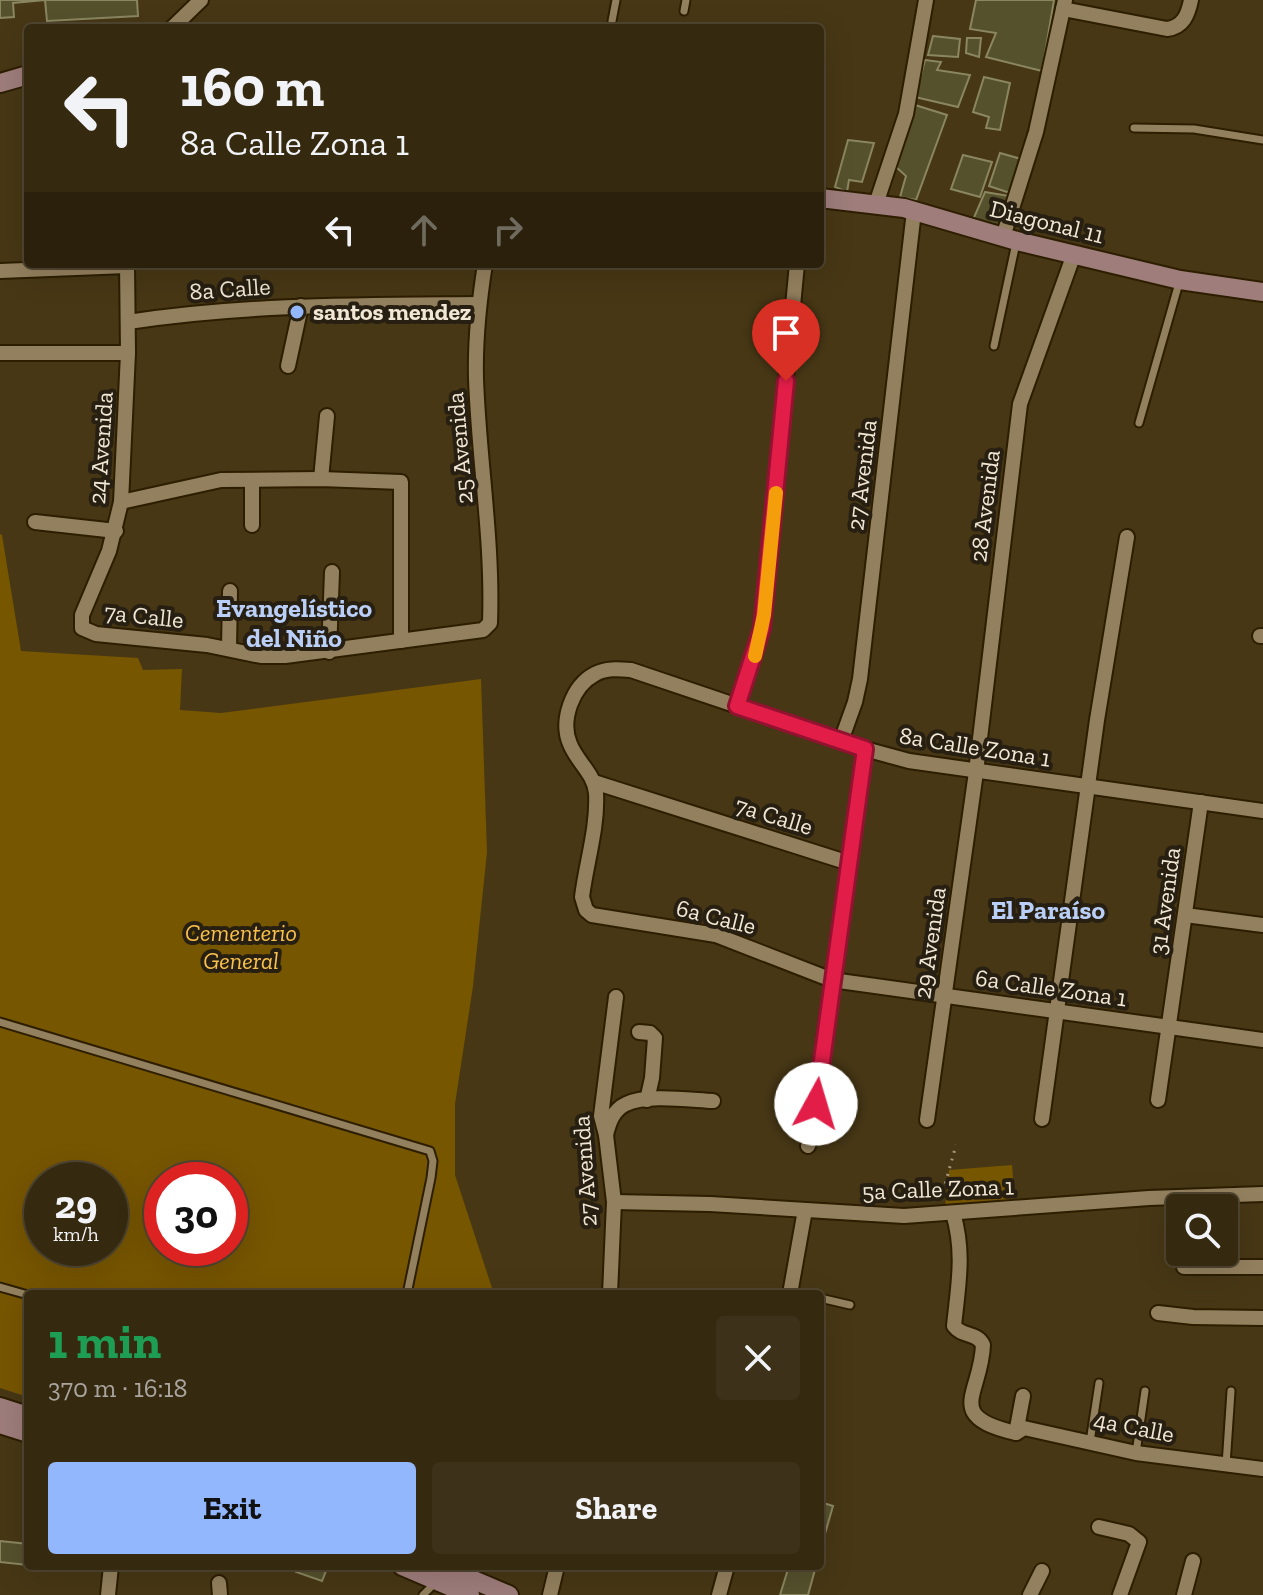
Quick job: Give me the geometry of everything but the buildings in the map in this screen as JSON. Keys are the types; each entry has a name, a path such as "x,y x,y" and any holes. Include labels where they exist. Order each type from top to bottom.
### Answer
{"street":[{"path":"176,24 201,0"},
{"path":"876,204 906,114 926,0"},
{"path":"1010,239 1064,4 1167,29 1184,21 1191,0"},
{"path":"0,83 24,76"},
{"name":"Diagonal 11","path":"824,198 914,211 1074,254 1140,264 1263,292"},
{"name":"27 Avenida","path":"841,741 860,679 914,211"},
{"name":"28 Avenida","path":"976,772 1020,404 1074,254"},
{"path":"0,271 64,268"},
{"name":"24 Avenida","path":"82,628 82,615 116,531 121,502 128,353 127,268"},
{"name":"25 Avenida","path":"484,268 479,304 476,385 491,563 488,627"},
{"path":"737,706 762,628 797,268"},
{"name":"8a Calle","path":"128,322 205,312 301,306 479,304"},
{"path":"288,366 301,306"},
{"path":"0,353 128,353"},
{"path":"321,479 327,416"},
{"path":"121,502 206,482 321,479 401,482 401,641"},
{"path":"252,480 252,525"},
{"path":"35,522 116,531"},
{"path":"1042,1119 1088,787 1127,537"},
{"path":"329,652 332,572"},
{"path":"229,649 230,591"},
{"name":"7a Calle","path":"82,628 96,634 229,649 261,656 329,652 488,627"},
{"name":"8a Calle Zona 1","path":"594,782 576,755 567,733 571,703 585,680 595,674 618,669 631,670 865,749 937,767 1263,811"},
{"path":"808,1146 816,1120 817,1090 865,749"},
{"name":"29 Avenida","path":"927,1120 976,772"},
{"name":"7a Calle","path":"594,782 849,863"},
{"name":"6a Calle","path":"594,782 595,815 582,897 586,910 596,917 733,940 832,980"},
{"name":"31 Avenida","path":"1158,1100 1201,802"},
{"path":"1185,915 1263,925"},
{"name":"6a Calle Zona 1","path":"832,980 1263,1040"},
{"name":"27 Avenida","path":"610,1290 614,1202 601,1116 616,997"},
{"path":"639,1032 650,1033 656,1044 647,1100"},
{"path":"606,1135 612,1117 626,1104 647,1100 713,1101"},
{"name":"5a Calle Zona 1","path":"614,1202 710,1204 881,1216 1149,1198 1263,1194"},
{"path":"794,1290 805,1210"},
{"name":"4a Calle","path":"953,1213 960,1271 954,1326 958,1331 982,1341 983,1350 972,1393 972,1405 978,1420 1016,1433 1024,1428 1136,1453 1263,1469"},
{"path":"1184,1267 1263,1267"},
{"path":"1158,1313 1263,1318"},
{"path":"1016,1433 1023,1396"},
{"path":"0,1407 24,1415"},
{"path":"0,1424 24,1432"},
{"path":"1099,1527 1129,1534 1139,1542 1120,1595"},
{"path":"1184,1595 1193,1561"},
{"path":"108,1595 111,1570"},
{"path":"412,1570 446,1583 509,1595"},
{"path":"550,1595 556,1570"},
{"path":"719,1595 726,1570"},
{"path":"1030,1595 1042,1571"}],"lane":[{"path":"612,21 616,0"},
{"path":"684,11 686,0"},
{"path":"1134,128 1194,129 1263,140"},
{"path":"994,346 1010,239"},
{"path":"1139,423 1176,274"},
{"path":"0,1022 430,1151 433,1161 431,1178 408,1290"},
{"path":"0,1287 24,1294"},
{"path":"824,1299 850,1305"},
{"path":"1090,1442 1099,1383"},
{"path":"1136,1453 1145,1391"},
{"path":"1226,1465 1231,1391"}],"path":[{"path":"938,1214 956,1145"}],"green space":[{"name":"Cementerio General","path":"0,534 21,651 138,658 143,670 182,669 180,710 221,713 481,679 487,852 473,986 455,1104 455,1175 493,1290 24,1290 24,1396 0,1388"},
{"path":"1012,1165 1015,1203 945,1207 949,1170"}],"slow traffic":[{"path":"755,656 764,615 776,493"}],"place":[{"name":"santos mendez","path":"297,312"}],"district":[{"name":"Evangelístico del Niño","path":"294,623"},
{"name":"El Paraíso","path":"1048,910"}],"route":[{"path":"786,381 762,628 737,706 865,749 816,1104"}]}
